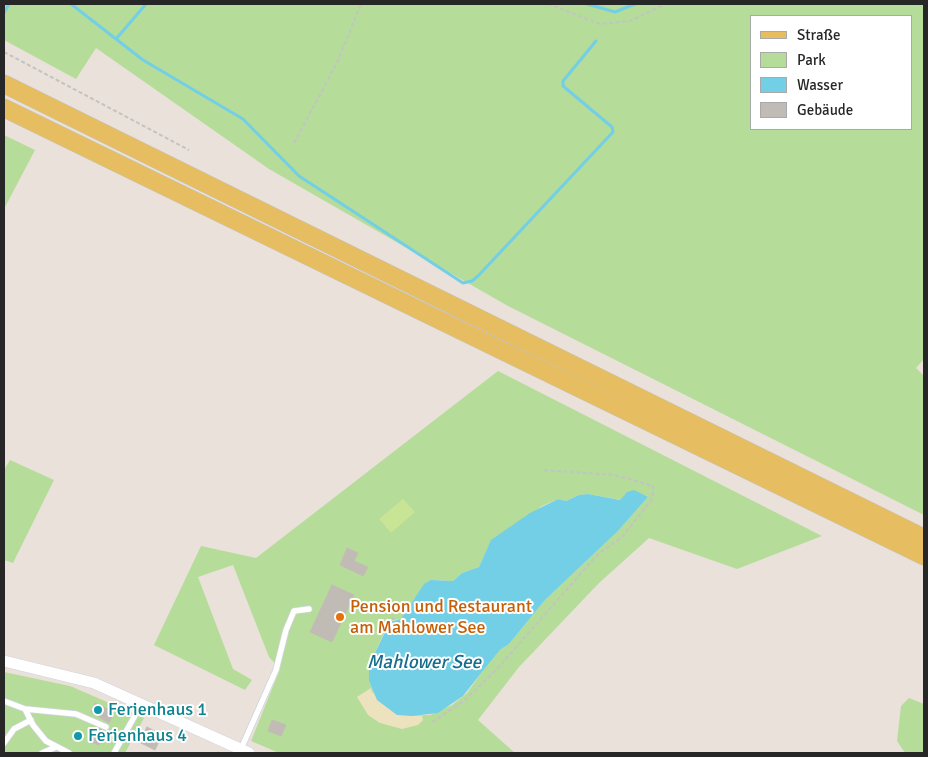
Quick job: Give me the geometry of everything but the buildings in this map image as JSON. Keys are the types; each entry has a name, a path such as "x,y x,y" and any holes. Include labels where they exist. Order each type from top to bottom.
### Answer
{"main road":[{"path":"4,84 924,538"},
{"path":"4,108 924,556"}],"street":[{"path":"4,661 84,679 142,703 245,751"}],"lane":[{"path":"245,751 276,670 286,630 294,611 309,609"},
{"path":"4,701 26,709 76,714 106,727"},
{"path":"112,753 142,703"},
{"path":"26,709 30,720 46,741 69,753"},
{"path":"4,743 14,728 30,720"},
{"path":"42,753 56,747"}],"path":[{"path":"294,143 337,64 360,4"},
{"path":"548,4 600,24 630,21 665,4"},
{"path":"4,52 189,150"},
{"path":"432,722 464,700 496,670 598,554 622,537 653,498 653,486 615,475 542,470"},
{"path":"392,617 402,630"}],"green space":[{"path":"4,4 924,4 924,359 916,368 924,376 924,515 508,306 269,169 96,48 76,79 4,40"},
{"path":"4,135 35,150 4,209"},
{"path":"498,371 822,536 737,569 649,538 599,583 519,667 478,720 515,753 279,753 251,741 280,669 269,657 233,565 198,577 233,669 252,680 245,690 154,645 201,546 256,558","holes":["588,494 621,500 625,494 648,497 618,531 545,600 509,644 500,650 467,693 452,705 430,715 402,716 377,700 369,681 369,669 372,659 386,629 393,620 401,619 414,599 431,580 453,581 462,573 479,567 488,547 542,506 558,499 566,501 579,495"]},
{"path":"10,460 54,480 13,563 4,560 4,470"},
{"path":"403,499 415,512 391,533 379,519"},
{"path":"4,672 70,686 144,718 125,753 4,753"},
{"path":"909,698 924,704 924,753 905,753 897,741 901,706"}],"sand":[{"path":"371,688 372,692 402,716 422,716 423,720 418,725 402,729 380,723 368,715 357,697"}],"water":[{"name":"Mahlower See","path":"634,490 648,497 618,531 545,600 509,644 500,650 463,696 438,713 412,716 397,715 377,700 369,681 369,669 372,659 390,622 401,619 424,584 431,580 453,581 462,573 479,567 491,540 530,513 558,499 566,501 579,495 588,494 620,500 627,492"}],"waterway":[{"path":"4,13 9,4"},
{"path":"71,4 143,60 243,119 299,176 463,283 472,281 478,276 613,132 612,127 563,86 563,81 596,41"},
{"path":"116,39 146,4"},
{"path":"587,4 615,12 635,4"}],"place":[{"name":"Pension und Restaurant am Mahlower See","path":"340,617"},
{"name":"Ferienhaus 1","path":"98,710"},
{"name":"Ferienhaus 4","path":"78,736"}]}
